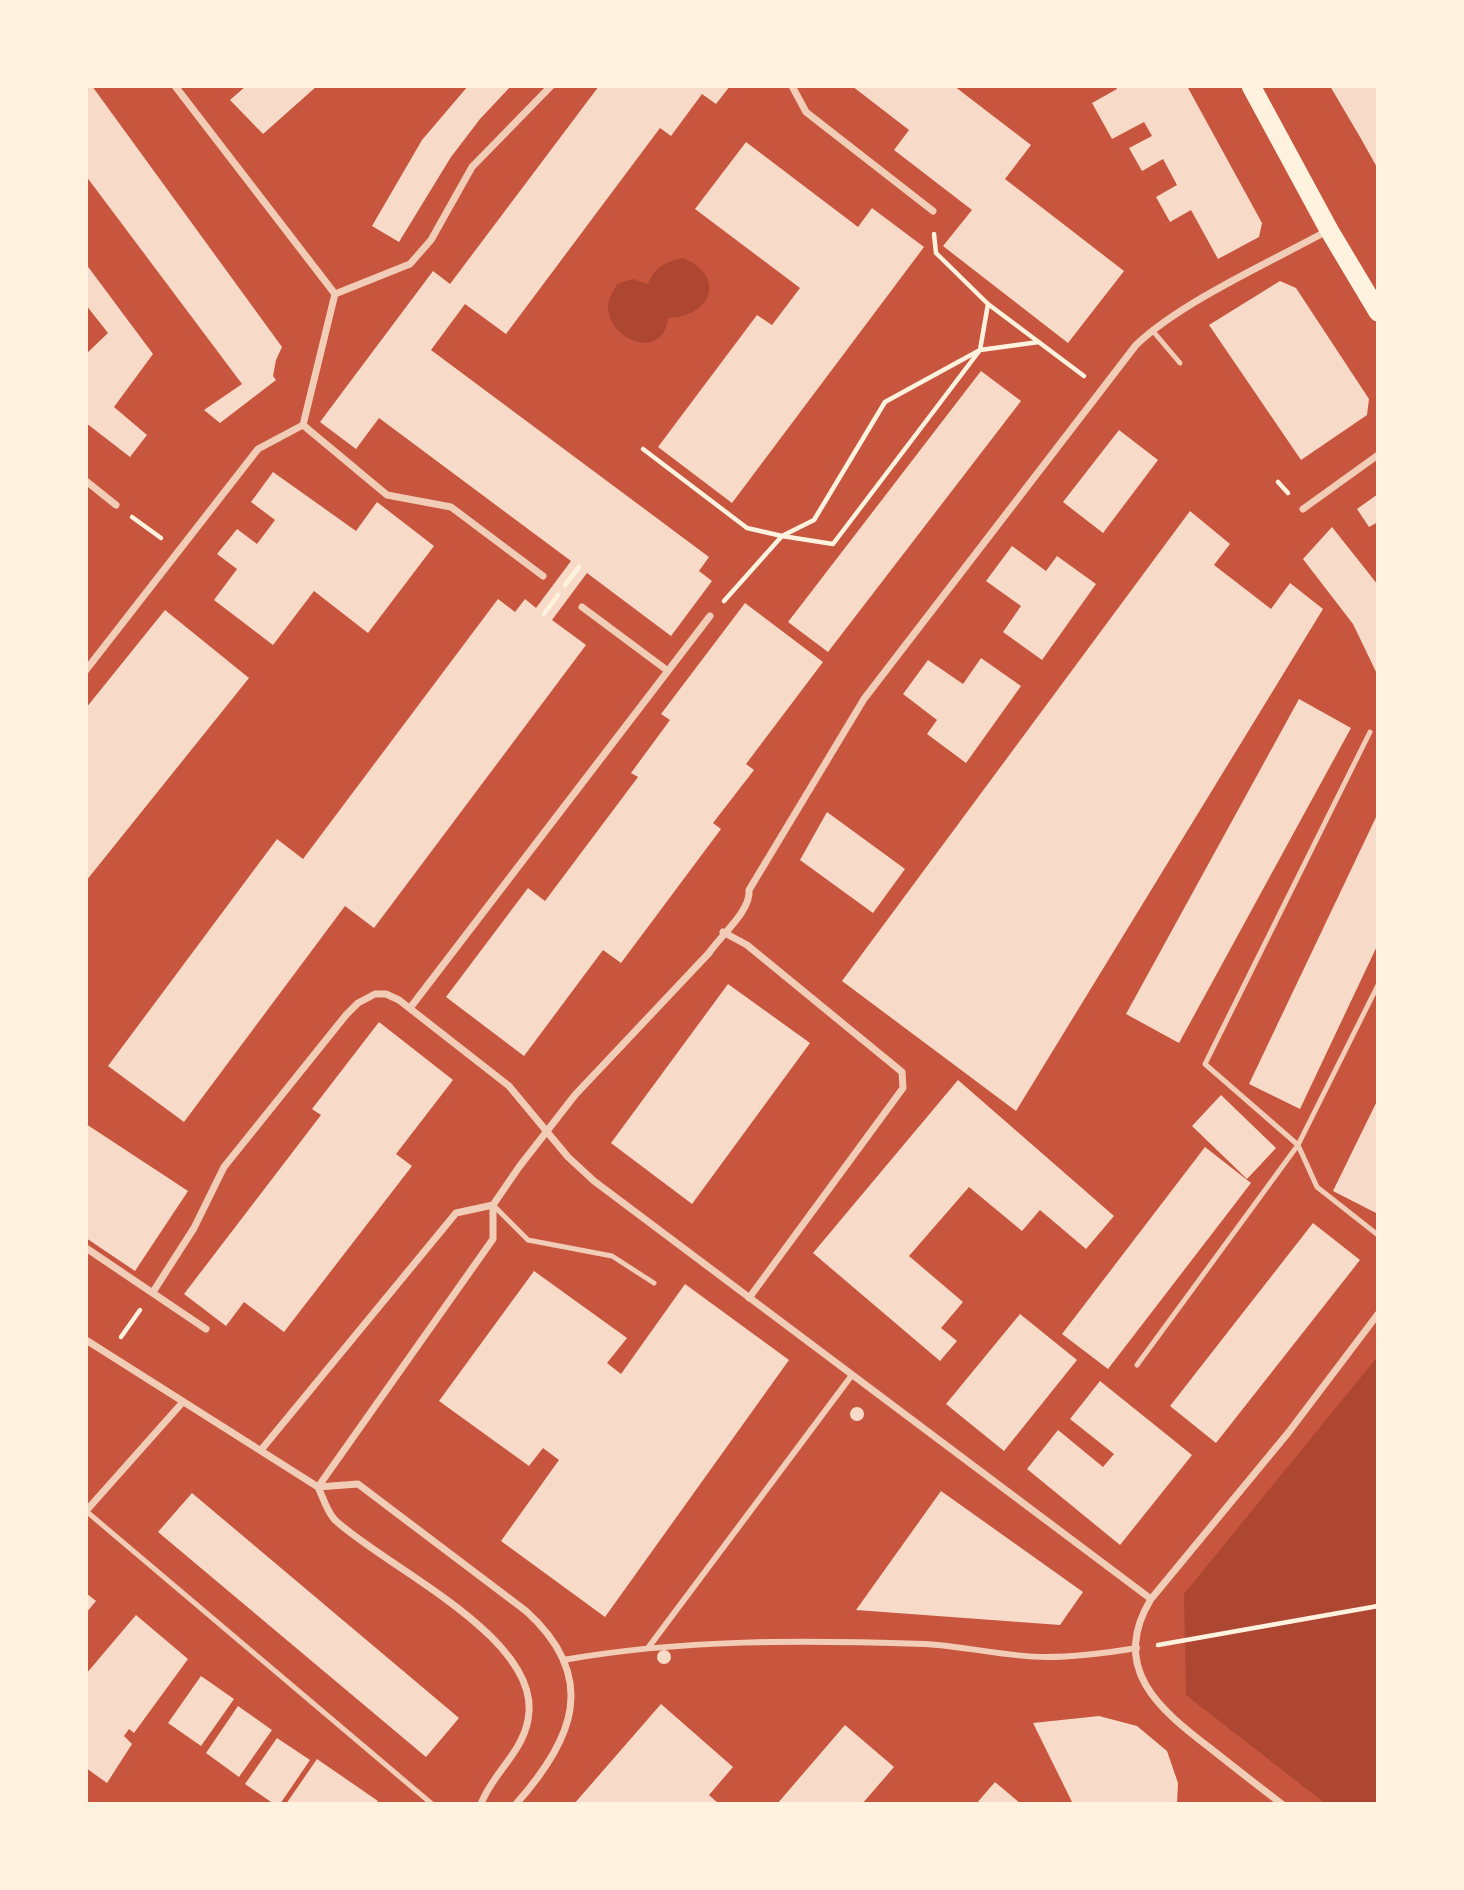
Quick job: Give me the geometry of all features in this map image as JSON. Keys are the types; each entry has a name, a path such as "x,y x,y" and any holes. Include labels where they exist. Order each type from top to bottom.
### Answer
{"highway":[{"path":"1251,86 1329,230 1378,312"}],"street":[{"path":"174,86 335,294"},
{"path":"335,294 410,264 431,240 472,167 551,86"},
{"path":"792,86 806,112 933,211"},
{"path":"318,1487 493,1239 493,1205 575,1095 709,953 747,905 749,890 864,699 1101,389 1152,330 1329,230"},
{"path":"86,670 258,449 303,425 335,294"},
{"path":"303,425 387,495 451,507 543,576"},
{"path":"1303,509 1378,455"},
{"path":"86,481 116,505"},
{"path":"582,607 668,671"},
{"path":"410,1008 710,616"},
{"path":"723,932 747,945 902,1072 903,1088 749,1298"},
{"path":"153,1292 194,1228 224,1167 340,1021 358,1003 375,994 386,994 410,1008 509,1086 547,1132 594,1181 1151,1599"},
{"path":"261,1450 456,1213 493,1205"},
{"path":"86,1248 206,1329"},
{"path":"1282,1804 1159,1707 1139,1669 1136,1648 1141,1616 1151,1599 1288,1433 1378,1314"},
{"path":"86,1339 182,1403 318,1487 333,1518 478,1626 509,1657 524,1684 529,1708 524,1734 481,1804"},
{"path":"648,1648 852,1374"},
{"path":"86,1511 182,1403"},
{"path":"318,1487 358,1484 400,1513 535,1619 550,1636 563,1660 571,1690 566,1731 549,1763 516,1804"},
{"path":"563,1660 648,1648 823,1642 929,1644 1044,1657 1089,1656 1136,1648"}],"lane":[{"path":"1152,330 1180,363"},
{"path":"1370,732 1205,1064 1298,1145 1317,1187 1378,1235"},
{"path":"1137,1365 1298,1145 1378,985"},
{"path":"493,1205 528,1240 612,1256 654,1283"},
{"path":"86,1511 432,1804"}],"path":[{"path":"933,211 936,253 988,304 1101,389"},
{"path":"643,449 747,528 833,544 980,350 988,304"},
{"path":"710,616 782,536 814,520 886,402 980,350 1039,342"},
{"path":"116,505 179,551"},
{"path":"107,1354 153,1292"},
{"path":"1136,1648 1378,1606"}],"shaded area":[{"path":"683,258 697,266 705,275 709,285 704,303 683,316 668,318 664,332 657,340 647,343 625,336 616,328 610,317 608,304 617,284 633,279 648,284 661,266"},
{"path":"1378,1356 1378,1804 1326,1804 1186,1695 1184,1594"}],"building":[{"path":"86,86 92,86 282,347 273,376 276,380 220,423 204,410 242,384 86,176"},
{"path":"246,86 317,86 263,134 230,100"},
{"path":"468,86 511,86 480,119 451,157 399,242 372,226 422,140"},
{"path":"599,86 730,86 716,104 702,94 671,136 660,128 506,334 465,304 431,350 709,557 699,571 712,581 671,636 587,573 552,620 586,645 374,928 345,906 184,1122 108,1066 277,839 303,859 498,599 515,612 525,599 536,608 571,561 379,418 356,449 320,422 433,271 450,284"},
{"path":"852,86 954,86 1031,145 1005,179 1124,271 1068,343 943,246 972,210 894,150 909,130"},
{"path":"1115,86 1187,86 1262,223 1259,237 1218,259 1191,210 1170,222 1156,197 1177,185 1163,159 1142,171 1129,148 1152,136 1144,122 1112,139 1092,103 1117,89"},
{"path":"1330,86 1378,86 1378,169 1360,137"},
{"path":"746,142 858,227 872,208 924,247 732,503 658,447 757,315 772,325 800,288 695,209"},
{"path":"86,264 153,354 114,407 147,435 130,457 86,423 86,354 108,333 86,305"},
{"path":"1280,281 1296,288 1369,399 1367,415 1301,460 1209,325"},
{"path":"981,371 1021,401 828,652 788,622"},
{"path":"1119,430 1158,460 1103,533 1063,502"},
{"path":"273,472 356,531 377,502 434,546 368,633 314,591 273,645 214,600 237,569 217,554 237,529 257,544 275,520 251,502"},
{"path":"1378,494 1378,522 1369,527 1357,509"},
{"path":"1190,511 1230,544 1214,565 1271,609 1290,583 1323,609 1016,1111 842,981"},
{"path":"1332,527 1378,585 1378,676 1353,624 1303,559"},
{"path":"1012,546 1046,571 1057,556 1096,584 1042,660 1003,632 1021,606 986,581"},
{"path":"745,603 823,662 746,764 754,770 713,823 721,829 621,963 603,950 524,1056 446,997 528,888 545,901 638,777 631,773 670,720 661,714"},
{"path":"165,610 249,678 86,881 86,708"},
{"path":"981,658 1021,686 966,763 927,734 937,720 903,694 928,660 963,684"},
{"path":"1299,699 1351,728 1179,1043 1126,1014"},
{"path":"827,812 905,869 873,913 800,860"},
{"path":"1378,813 1378,944 1300,1109 1249,1084"},
{"path":"728,984 810,1043 692,1204 611,1143"},
{"path":"379,1022 453,1080 396,1154 412,1166 284,1332 244,1302 226,1326 184,1294 321,1115 312,1109"},
{"path":"958,1080 1114,1216 1086,1249 1040,1210 1022,1231 969,1187 909,1256 963,1302 941,1328 957,1341 940,1361 813,1253"},
{"path":"1221,1095 1276,1148 1247,1179 1192,1126"},
{"path":"1378,1099 1378,1214 1333,1191"},
{"path":"86,1124 188,1191 135,1271 86,1238"},
{"path":"1205,1147 1251,1183 1108,1369 1062,1334"},
{"path":"1313,1223 1360,1260 1216,1443 1170,1406"},
{"path":"534,1271 627,1338 607,1363 621,1374 685,1284 789,1360 605,1617 501,1541 559,1460 543,1448 529,1466 439,1401"},
{"path":"1020,1314 1077,1360 1004,1451 946,1404"},
{"path":"1100,1381 1192,1455 1120,1545 1027,1469 1058,1430 1103,1467 1114,1454 1070,1419"},
{"path":"857,1407 862,1409 862,1419 857,1421 852,1419 850,1414 852,1409"},
{"path":"941,1491 1083,1592 1060,1625 856,1610"},
{"path":"192,1493 459,1718 426,1757 158,1532"},
{"path":"86,1593 96,1601 86,1613"},
{"path":"136,1615 188,1659 134,1733 129,1729 124,1736 132,1744 107,1783 86,1768 86,1674"},
{"path":"664,1650 669,1652 669,1662 664,1664 659,1662 657,1657 659,1652"},
{"path":"201,1676 234,1699 201,1746 168,1723"},
{"path":"661,1704 733,1767 709,1795 719,1804 574,1804"},
{"path":"238,1706 272,1730 239,1777 206,1753"},
{"path":"1099,1716 1137,1726 1167,1751 1178,1783 1177,1804 1073,1804 1033,1723"},
{"path":"845,1725 894,1767 862,1804 777,1804"},
{"path":"277,1738 310,1760 280,1804 274,1804 245,1784"},
{"path":"317,1759 378,1801 376,1804 286,1804"},
{"path":"995,1782 1021,1804 976,1804"}]}
